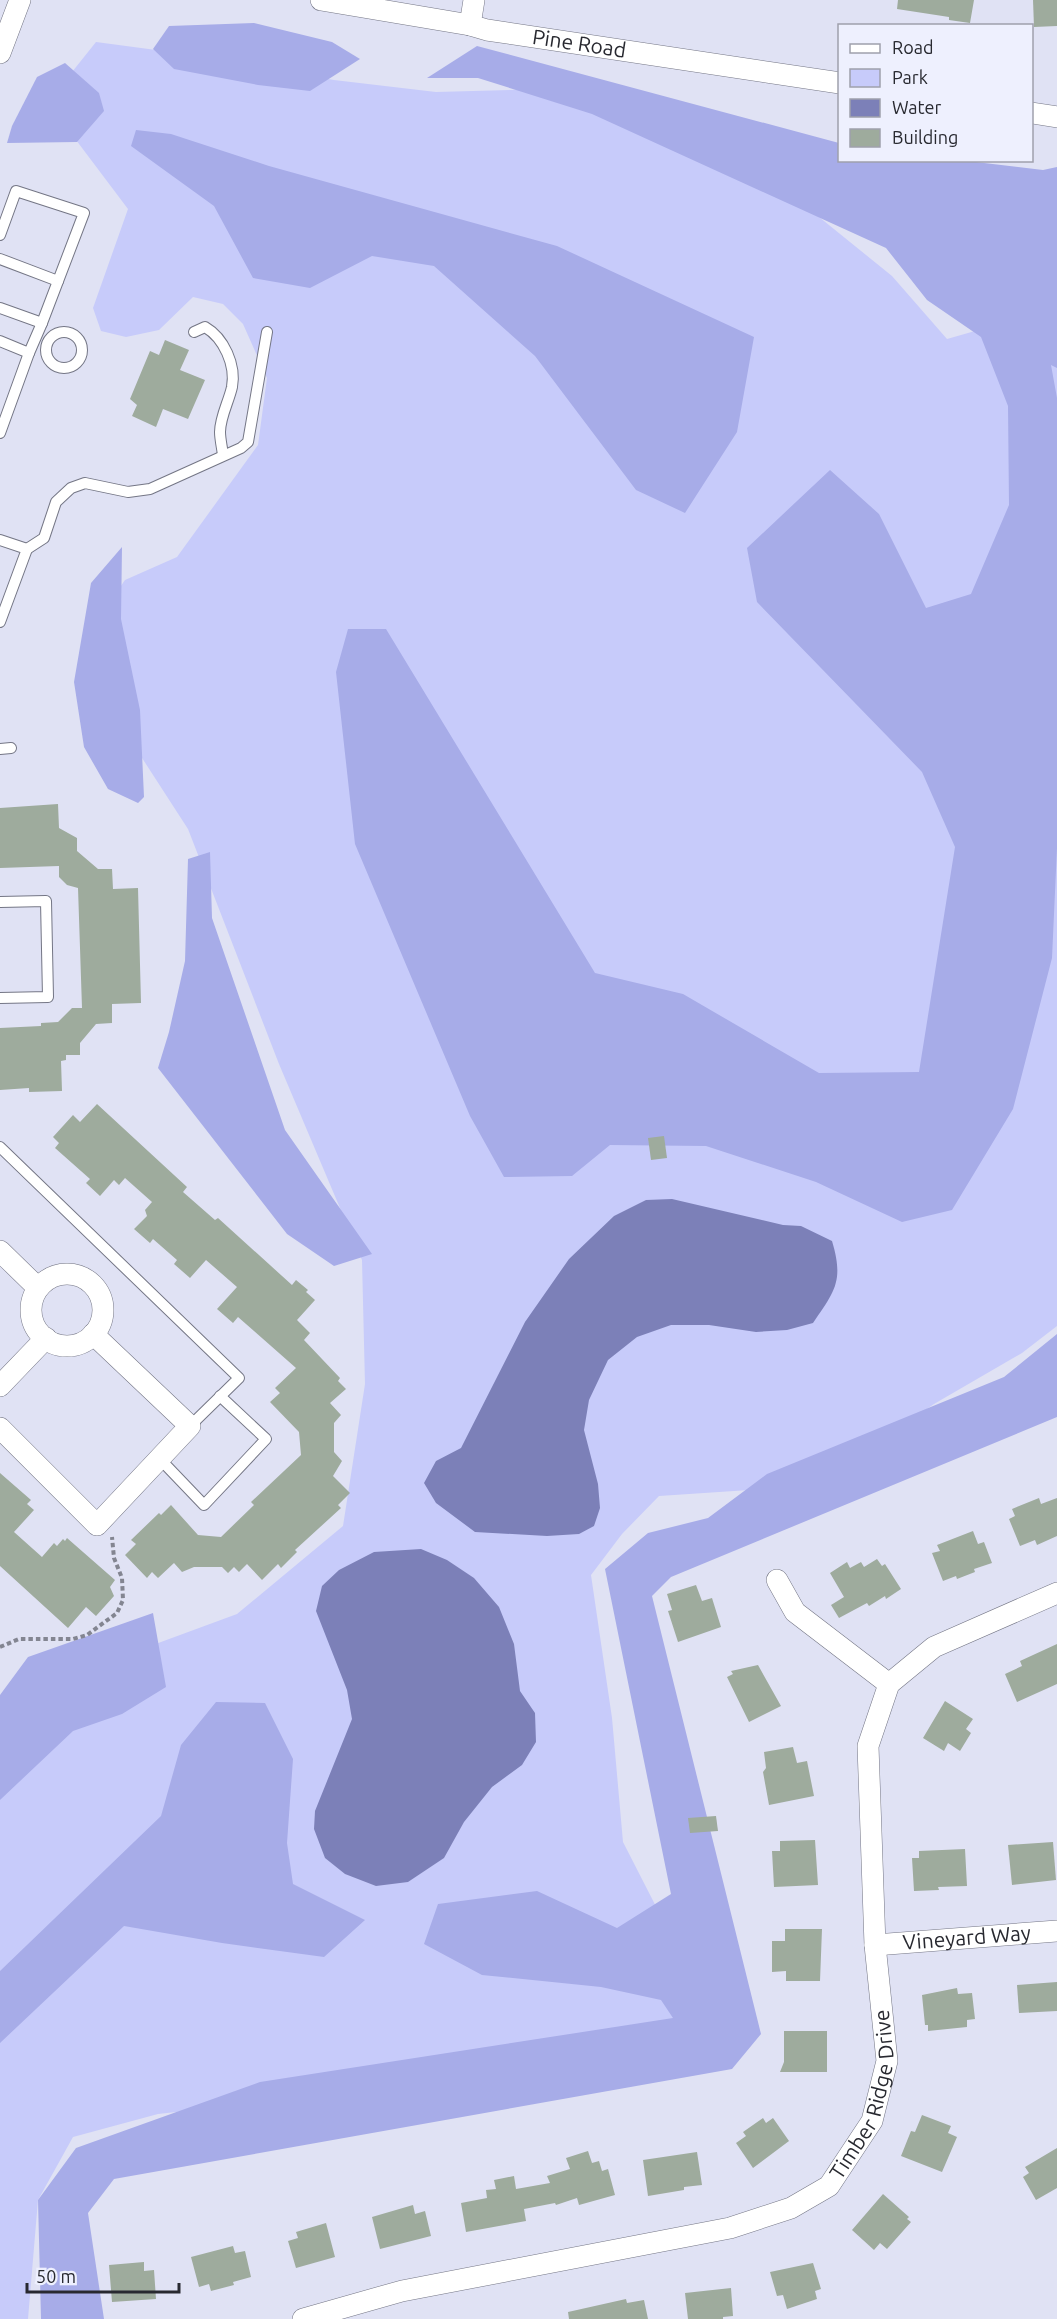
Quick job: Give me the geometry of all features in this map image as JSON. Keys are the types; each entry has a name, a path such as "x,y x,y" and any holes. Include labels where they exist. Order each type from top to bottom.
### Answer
{"street":[{"path":"0,53 20,0"},
{"name":"Pine Road","path":"321,0 470,25 487,30 838,83"},
{"path":"470,25 474,0"},
{"path":"1033,113 1057,117"},
{"path":"0,1251 38,1288"},
{"path":"57,1275 80,1276 90,1282 98,1291 103,1314 100,1325 93,1334 85,1341 65,1345 46,1338 38,1330 31,1309 38,1288 57,1275"},
{"path":"0,1428 97,1525 102,1521 190,1426 93,1334"},
{"path":"0,1386 46,1338"},
{"path":"777,1580 795,1612 889,1684 934,1647 1057,1593"},
{"name":"Timber Ridge Drive","path":"303,2319 402,2291 730,2228 791,2208 829,2186 872,2121 887,2061 875,1945 868,1746 889,1684"},
{"name":"Vineyard Way","path":"875,1945 1057,1931"}],"lane":[{"path":"0,235 16,191 84,213 0,433"},
{"path":"0,259 58,281"},
{"path":"0,308 42,323"},
{"path":"194,332 205,327 216,333 227,352 231,367 232,385 220,431 223,455"},
{"path":"0,622 27,549 44,538 56,502 71,488 85,483 128,492 150,489 241,448 248,442 267,332"},
{"path":"36,338 48,341"},
{"path":"0,341 29,353"},
{"path":"0,540 27,549"},
{"path":"0,902 46,901 48,998 0,998"},
{"path":"0,1147 239,1378 190,1426"},
{"path":"159,1458 204,1505 266,1439 220,1396"}],"path":[{"path":"0,1647 19,1639 74,1639 87,1635 117,1613 123,1600 122,1578 114,1558 112,1534 102,1521"}],"green space":[{"path":"96,42 171,52 334,80 436,92 547,89 777,183 892,276 947,339 996,325 1057,295 1057,1326 1022,1353 934,1404 849,1463 749,1490 659,1496 622,1534 591,1575 612,1718 623,1842 689,1971 696,2034 357,2092 158,2114 73,2137 38,2200 28,2319 0,2319 0,1759 85,1670 237,1614 343,1526 365,1384 362,1260 279,1064 188,829 122,727 105,609 125,580 177,557 258,445 267,378 243,324 223,304 193,297 159,330 126,337 101,331 93,308 128,209 70,132 72,72"}],"shaded area":[{"path":"254,23 332,42 360,59 310,91 258,85 174,69 153,49 169,26"},
{"path":"477,46 838,143 838,162 976,162 1043,170 1057,167 1057,368 1051,365 1057,398 1057,848 1052,958 1013,1109 952,1210 902,1222 816,1182 706,1146 610,1145 572,1176 504,1177 470,1116 355,844 336,672 348,629 386,629 595,973 683,994 819,1073 919,1072 955,847 922,772 757,602 747,548 830,470 879,514 926,608 971,594 1009,505 1008,406 981,337 927,300 886,248 592,114 478,78 427,78"},
{"path":"65,63 99,93 104,111 77,142 7,143 12,126 37,77"},
{"path":"136,130 171,134 269,166 557,246 754,337 737,432 685,513 636,490 535,356 434,266 372,256 310,288 253,278 214,206 131,146"},
{"path":"122,547 121,619 140,710 144,797 138,803 108,789 84,747 74,682 91,583"},
{"path":"210,852 212,918 285,1130 372,1254 334,1266 287,1234 158,1068 169,1032 185,961 188,859"},
{"path":"1057,1334 1057,1417 671,1577 652,1596 761,2034 732,2069 114,2179 88,2213 104,2319 41,2319 38,2200 76,2148 260,2082 673,2018 661,2000 601,1987 482,1975 424,1944 438,1904 537,1891 617,1928 671,1894 605,1569 648,1533 708,1518 767,1474 1004,1377"},
{"path":"153,1613 166,1687 122,1714 73,1731 0,1800 0,1695 28,1657"},
{"path":"216,1702 265,1703 293,1759 287,1843 293,1884 365,1920 324,1957 124,1926 0,2043 0,1971 161,1816 181,1745"}],"water":[{"path":"672,1199 783,1225 801,1226 832,1241 836,1255 837,1276 832,1294 813,1323 787,1330 756,1332 709,1325 671,1325 637,1337 608,1360 589,1400 584,1430 598,1484 600,1508 594,1526 579,1534 547,1536 475,1532 436,1503 424,1483 436,1461 461,1448 525,1322 569,1259 614,1216 646,1200"},
{"path":"421,1549 447,1560 474,1578 499,1607 514,1644 520,1691 535,1713 536,1742 522,1765 492,1787 464,1822 444,1858 408,1882 376,1886 345,1874 325,1858 314,1829 315,1811 352,1719 347,1690 316,1611 322,1586 339,1570 374,1552"}],"building":[{"path":"898,0 974,0 970,23 949,20 949,17 897,9"},
{"path":"1033,0 1057,0 1057,26 1034,27"},
{"path":"165,340 189,350 180,370 205,380 188,419 163,409 156,427 132,416 137,405 130,399 150,351 159,355"},
{"path":"58,804 59,828 77,838 77,851 98,869 112,869 113,889 138,888 141,1003 112,1004 112,1023 96,1024 80,1043 80,1055 66,1055 66,1060 61,1061 62,1091 29,1092 29,1088 0,1090 0,1028 41,1026 41,1023 58,1022 72,1008 82,1008 78,888 67,885 59,877 59,866 0,868 0,808"},
{"path":"97,1104 187,1187 183,1192 215,1220 218,1218 292,1285 296,1280 308,1290 306,1292 315,1300 297,1320 310,1333 304,1340 340,1378 338,1381 346,1389 330,1403 341,1415 334,1423 334,1452 342,1461 333,1476 350,1493 338,1505 341,1508 295,1550 297,1552 281,1568 278,1564 262,1580 247,1564 239,1572 234,1567 228,1573 222,1567 194,1567 182,1572 174,1563 158,1578 152,1572 147,1578 125,1555 136,1544 131,1540 159,1513 161,1515 171,1505 198,1535 221,1537 254,1505 251,1502 301,1455 299,1432 270,1402 280,1393 275,1388 296,1368 238,1317 233,1323 217,1309 237,1287 206,1260 190,1278 174,1264 177,1260 153,1239 150,1243 134,1229 147,1216 145,1210 152,1202 125,1178 119,1185 114,1180 100,1196 86,1183 90,1179 55,1148 59,1143 53,1137 73,1115 80,1122"},
{"path":"664,1136 667,1158 651,1160 648,1138"},
{"path":"0,1473 31,1500 27,1504 34,1510 14,1532 42,1557 54,1543 57,1546 67,1538 115,1580 110,1587 114,1596 96,1616 86,1607 68,1628 0,1566"},
{"path":"1039,1498 1041,1504 1057,1498 1057,1536 1037,1545 1035,1540 1020,1546 1009,1519 1015,1516 1012,1509"},
{"path":"973,1531 978,1544 984,1542 992,1563 974,1569 975,1572 957,1579 956,1576 943,1581 932,1553 940,1551 937,1545"},
{"path":"877,1559 882,1566 885,1564 901,1589 886,1599 885,1596 869,1606 867,1603 839,1618 831,1605 844,1597 830,1573 847,1562 850,1568 861,1562 864,1567"},
{"path":"696,1585 702,1601 712,1598 721,1627 678,1642 668,1611 672,1610 667,1594"},
{"path":"1057,1644 1057,1684 1017,1702 1005,1674 1022,1666 1020,1661"},
{"path":"758,1665 781,1706 749,1722 727,1677 733,1674 731,1671"},
{"path":"945,1701 973,1719 966,1729 971,1733 960,1751 948,1743 944,1751 923,1738"},
{"path":"793,1747 797,1763 807,1761 814,1796 769,1805 763,1772 766,1768 764,1752"},
{"path":"716,1816 718,1831 690,1833 688,1818"},
{"path":"815,1840 818,1885 774,1887 772,1851 780,1851 780,1841"},
{"path":"1053,1842 1056,1880 1012,1885 1008,1845"},
{"path":"965,1849 967,1886 914,1891 912,1858 919,1858 919,1851"},
{"path":"785,1929 822,1929 820,1981 786,1981 786,1971 772,1972 772,1941 785,1941"},
{"path":"1057,1982 1057,2011 1019,2013 1017,1985"},
{"path":"957,1988 958,1994 972,1993 975,2019 967,2020 967,2027 928,2031 928,2025 925,2025 922,1995"},
{"path":"784,2031 827,2031 827,2072 780,2072 784,2062"},
{"path":"922,2115 951,2126 948,2133 957,2137 942,2172 901,2156 911,2131 915,2132"},
{"path":"763,2118 766,2123 773,2118 789,2141 753,2168 736,2143 746,2136 743,2132"},
{"path":"1057,2148 1057,2188 1036,2200 1023,2177 1029,2173 1025,2167"},
{"path":"588,2151 592,2163 599,2161 602,2171 608,2169 615,2195 579,2205 577,2198 556,2205 555,2203 524,2209 526,2221 466,2232 461,2203 487,2198 486,2190 496,2189 494,2180 514,2176 516,2189 550,2183 547,2176 570,2169 566,2158"},
{"path":"697,2152 702,2185 648,2196 643,2160"},
{"path":"883,2194 909,2217 907,2219 911,2222 887,2249 880,2243 874,2250 852,2230"},
{"path":"413,2205 415,2214 425,2211 431,2236 380,2249 372,2217"},
{"path":"326,2223 335,2257 296,2268 288,2241 298,2238 296,2232"},
{"path":"233,2246 235,2253 245,2251 251,2277 233,2282 234,2285 211,2291 209,2284 199,2287 191,2257"},
{"path":"144,2262 144,2271 154,2270 156,2299 112,2302 109,2265"},
{"path":"813,2263 821,2289 815,2291 817,2299 787,2309 783,2295 777,2296 770,2272"},
{"path":"731,2288 733,2316 723,2317 723,2319 688,2319 685,2293"},
{"path":"626,2299 627,2303 644,2300 648,2319 569,2319 568,2312"}]}
